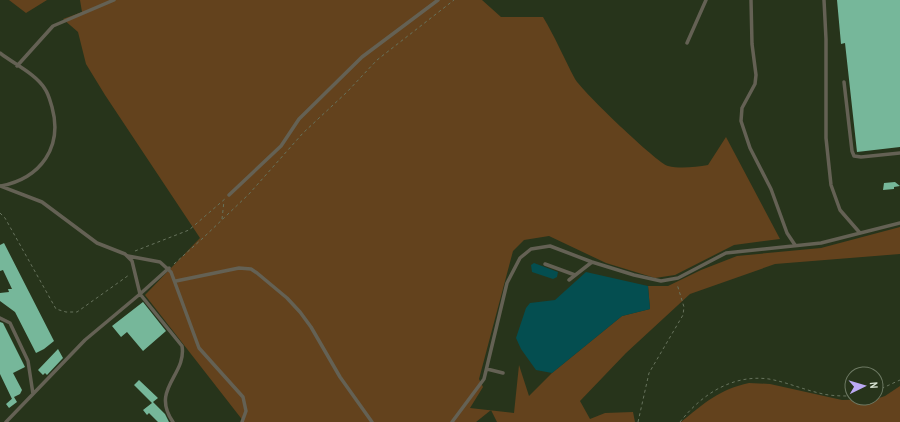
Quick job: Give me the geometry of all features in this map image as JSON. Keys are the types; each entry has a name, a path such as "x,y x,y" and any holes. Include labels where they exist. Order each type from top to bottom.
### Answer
{"lane":[{"path":"17,66 53,26 114,0"},
{"path":"229,195 281,146 299,119 362,58 438,0"},
{"path":"687,43 706,0"},
{"path":"751,0 752,44 756,75 755,84 742,108 742,121 750,148 771,189 787,233 795,245"},
{"path":"824,0 826,39 826,138 831,186 840,210 860,233"},
{"path":"0,53 37,80 45,88 49,96 56,124 54,143 46,159 30,174 15,183 0,186"},
{"path":"844,82 852,151 854,156 858,157 900,153"},
{"path":"0,186 42,202 98,243 128,256 156,261 168,268 176,281 199,348 243,397 246,411 242,422"},
{"path":"452,422 484,379 507,283 520,258 525,253 540,246 550,246 580,256 592,262 634,275 661,281 676,278 726,252 839,240 900,222"},
{"path":"128,256 132,261 140,294 182,346 182,356 166,393 165,409 173,422"},
{"path":"569,280 592,262"},
{"path":"545,264 575,275"},
{"path":"6,422 85,340 140,294 168,268"},
{"path":"176,281 239,268 251,269 258,273 287,298 312,327 340,377 372,422"},
{"path":"0,318 10,323 28,361 32,394"},
{"path":"486,369 503,373"}],"path":[{"path":"168,268 222,220 248,194 303,133 347,92 377,60 454,0"},
{"path":"128,256 134,252 189,230 229,195"},
{"path":"222,220 225,199"},
{"path":"0,213 5,218 56,309 66,312 77,312 134,271"},
{"path":"638,422 649,373 683,315 684,307 676,278"},
{"path":"680,422 689,410 705,396 722,386 743,380 766,379 828,395 844,396"},
{"path":"884,387 900,380"}],"shaded area":[{"path":"9,0 47,0 26,13"},
{"path":"80,0 482,0 501,17 543,17 575,79 620,126 661,162 668,166 678,167 708,165 726,137 780,239 734,245 675,275 655,278 606,263 549,236 524,240 513,251 479,379 483,387 470,408 491,410 476,422 244,422 145,295 200,238 86,64 78,32 63,19 82,12"},
{"path":"900,227 900,254 775,264 690,294 626,353 580,401 590,419 605,413 633,412 635,422 497,422 491,410 514,413 519,365 529,396 552,373 622,316 650,309 648,286 668,286 701,270 737,256 821,248"},
{"path":"749,383 770,384 844,400 844,406 884,406 884,396 900,386 900,422 681,422 712,398 729,389"}],"water":[{"path":"534,263 558,272 557,277 553,279 532,272 531,265"},
{"path":"586,272 648,286 650,309 622,316 552,373 536,370 521,349 516,338 526,308 530,303 555,300"}],"building":[{"path":"837,0 900,0 900,147 857,152 845,43 841,44"},
{"path":"895,182 900,186 894,187 894,189 883,190 884,183"},
{"path":"4,243 54,341 36,353 15,312 0,301 0,293 9,292 8,289 12,289 3,270 0,271 0,245"},
{"path":"143,302 166,331 143,351 127,332 121,337 112,326"},
{"path":"0,322 3,323 25,367 13,373 22,390 20,394 14,397 17,402 9,408 6,404 12,399 0,374"},
{"path":"58,349 63,358 47,375 45,373 43,375 38,370"},
{"path":"139,380 158,398 153,402 165,414 169,422 158,422 149,413 147,415 143,410 152,403 134,385"}]}
